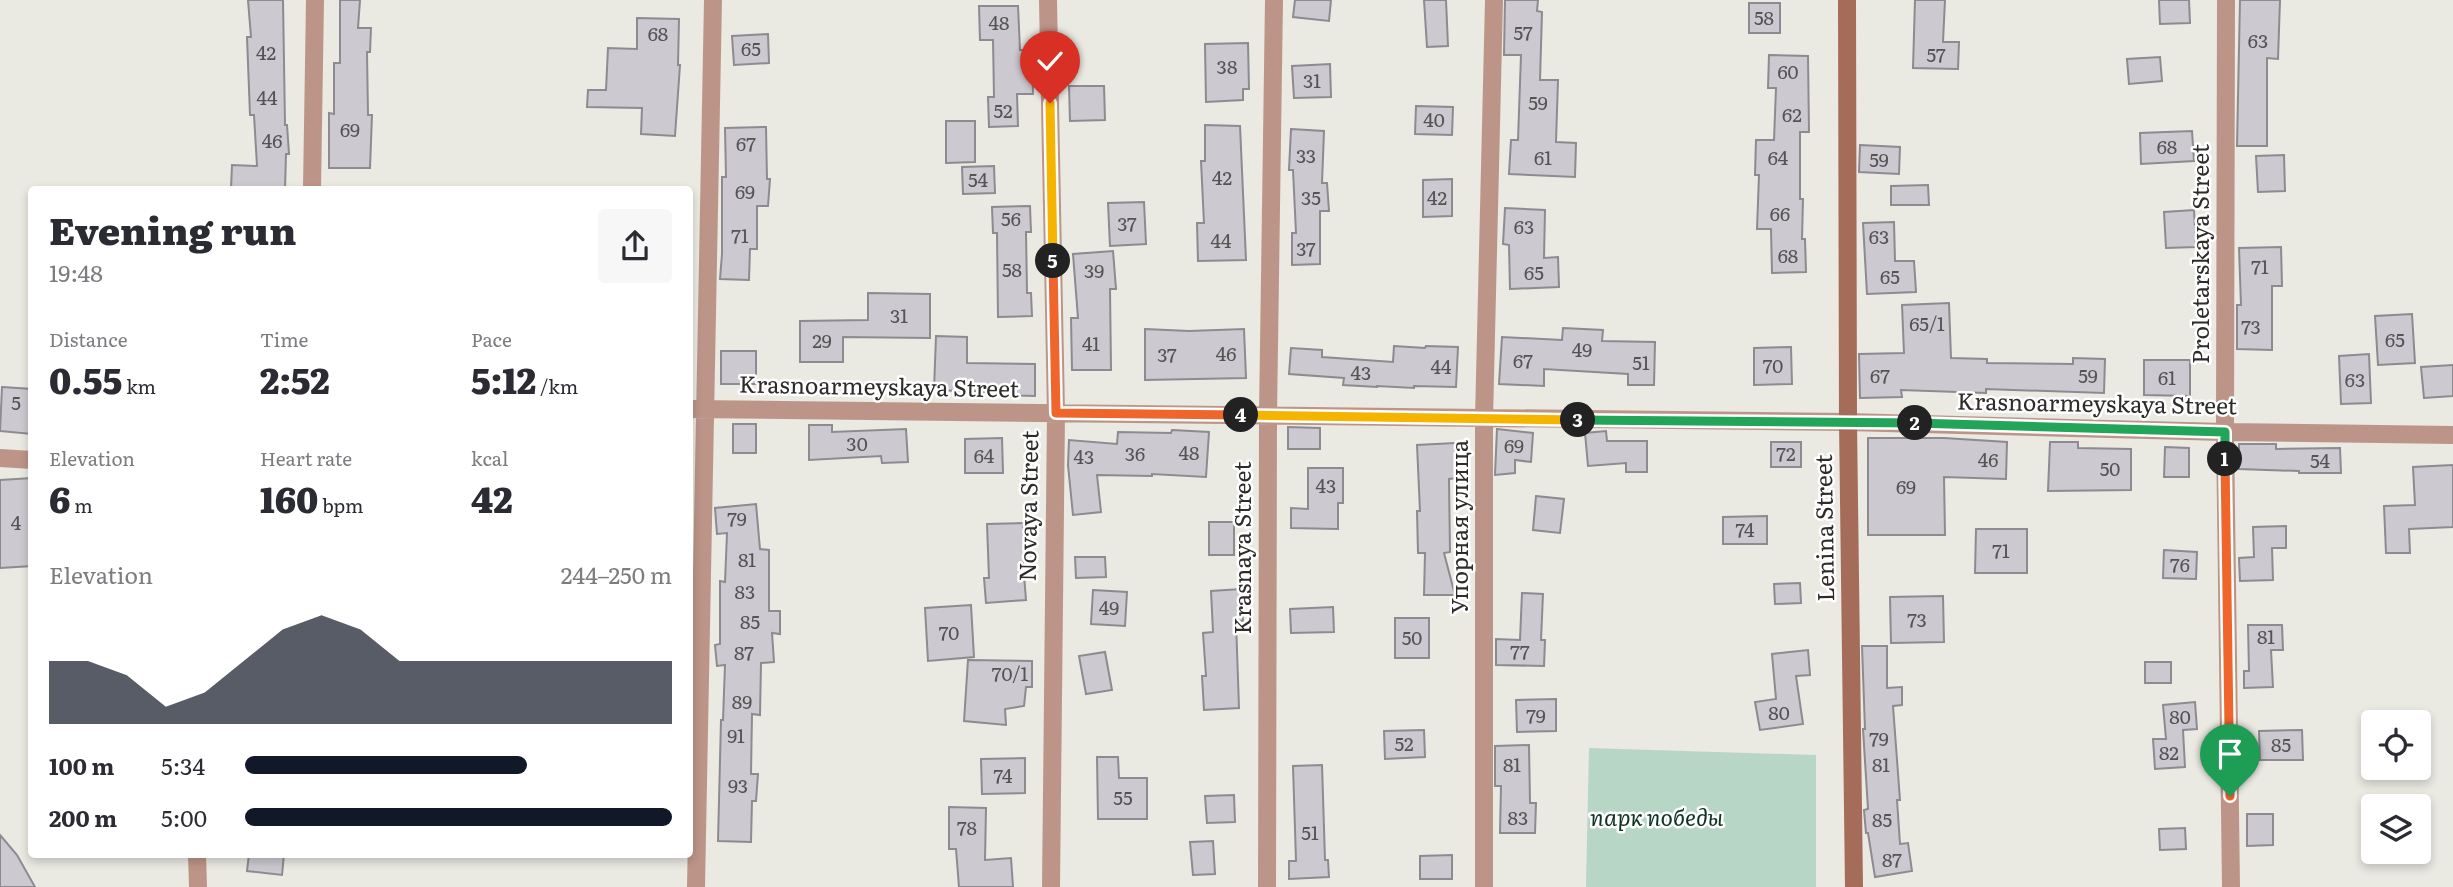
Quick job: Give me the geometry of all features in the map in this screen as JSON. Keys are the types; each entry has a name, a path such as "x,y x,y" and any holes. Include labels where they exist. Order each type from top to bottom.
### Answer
{"street":[{"path":"312,186 315,0"},
{"path":"696,887 698,409 713,0"},
{"name":"Novaya Street","path":"1048,0 1056,413 1051,887"},
{"name":"Krasnaya Street","path":"1267,887 1268,415 1274,0"},
{"name":"Упорная улица","path":"1485,887 1484,419 1494,0"},
{"name":"Lenina Street","path":"1847,0 1848,422 1854,887"},
{"name":"Proletarskaya Street","path":"2226,0 2225,432 2231,887"},
{"name":"Krasnoarmeyskaya Street","path":"698,409 1848,422 2453,435"},
{"path":"0,458 28,460"},
{"path":"197,858 198,887"}],"green space":[{"name":"парк победы","path":"1589,748 1816,755 1816,887 1586,887"}],"building":[{"path":"248,0 283,0 285,125 289,154 286,154 285,186 231,186 232,165 257,166 254,115 250,115 247,37 251,37"},
{"path":"340,0 360,0 358,28 371,28 370,52 367,52 368,115 372,115 370,168 329,168 329,113 334,114 334,63 340,63"},
{"path":"1295,0 1331,0 1329,21 1293,17"},
{"path":"1424,0 1446,0 1448,46 1427,47"},
{"path":"1505,0 1538,0 1537,11 1542,12 1540,80 1558,80 1556,142 1576,143 1575,177 1509,174 1511,140 1518,140 1521,55 1504,55"},
{"path":"1915,0 1945,0 1943,42 1959,42 1958,69 1913,68"},
{"path":"2159,0 2189,0 2190,23 2160,24"},
{"path":"2240,0 2280,0 2278,59 2267,58 2267,146 2237,146"},
{"path":"1749,3 1780,3 1780,33 1749,33"},
{"path":"979,6 1018,6 1020,50 1032,50 1033,94 1017,94 1018,126 989,127 988,97 994,97 993,40 980,40"},
{"path":"637,18 679,19 680,65 675,136 641,134 642,108 587,107 588,90 606,90 608,48 637,49"},
{"path":"768,34 769,63 734,65 732,36"},
{"path":"1248,43 1249,89 1243,89 1243,100 1206,102 1205,44"},
{"path":"1769,55 1808,56 1809,132 1800,132 1800,199 1803,199 1802,239 1805,239 1806,272 1772,273 1771,229 1757,229 1759,175 1755,175 1756,140 1774,140 1776,88 1768,88"},
{"path":"2160,57 2162,81 2129,84 2127,59"},
{"path":"1330,64 1331,97 1294,98 1292,66"},
{"path":"1069,86 1104,86 1105,120 1070,121"},
{"path":"1416,106 1453,107 1452,135 1415,134"},
{"path":"946,121 975,121 975,162 946,163"},
{"path":"1205,125 1240,126 1246,260 1198,261 1197,223 1204,223 1201,161 1205,161"},
{"path":"766,127 767,179 770,179 768,206 757,206 757,249 750,249 749,280 720,279 722,177 726,177 725,128"},
{"path":"1291,129 1324,131 1322,183 1327,183 1329,211 1320,211 1320,264 1292,265 1292,233 1296,233 1293,170 1289,170"},
{"path":"2192,131 2194,161 2141,164 2140,133"},
{"path":"1860,145 1900,147 1899,174 1859,172"},
{"path":"2284,155 2285,191 2258,192 2256,156"},
{"path":"994,166 995,193 963,194 962,167"},
{"path":"1452,179 1452,216 1423,217 1423,180"},
{"path":"1928,185 1929,205 1891,205 1891,186"},
{"path":"1144,202 1146,244 1110,246 1108,203"},
{"path":"1030,206 1031,232 1026,232 1027,293 1031,293 1032,316 998,317 997,233 993,233 992,207"},
{"path":"1505,208 1545,210 1544,258 1558,257 1559,287 1510,289 1509,245 1503,244"},
{"path":"2194,210 2196,247 2166,248 2164,212"},
{"path":"1894,222 1895,261 1914,261 1916,292 1867,294 1863,223"},
{"path":"2281,247 2282,286 2272,286 2272,350 2237,349 2237,305 2241,305 2239,248"},
{"path":"1113,251 1116,289 1110,289 1111,370 1072,370 1071,318 1078,318 1073,254"},
{"path":"868,293 930,294 930,338 843,337 843,362 800,362 800,321 868,320"},
{"path":"1949,303 1951,358 1987,359 1987,363 2073,364 2073,358 2105,359 2104,393 1986,389 1986,393 1901,390 1902,397 1860,398 1859,354 1904,353 1902,305"},
{"path":"2412,314 2415,363 2378,365 2375,316"},
{"path":"1563,328 1603,330 1602,341 1655,342 1654,385 1628,385 1628,374 1544,369 1544,386 1499,384 1502,337 1562,340"},
{"path":"1145,329 1244,329 1246,378 1145,380"},
{"path":"936,336 967,337 967,363 1035,364 1035,396 934,390"},
{"path":"1394,346 1458,347 1456,387 1343,385 1344,378 1289,374 1291,348 1322,350 1322,357 1393,362"},
{"path":"1791,347 1792,384 1754,385 1754,348"},
{"path":"721,351 756,351 756,384 721,384"},
{"path":"2369,354 2371,403 2341,404 2339,356"},
{"path":"2144,360 2190,360 2190,396 2144,395"},
{"path":"2453,365 2453,396 2424,398 2421,367"},
{"path":"2,387 28,389 28,434 0,431"},
{"path":"733,424 756,424 756,453 733,453"},
{"path":"809,425 832,425 832,432 906,429 908,462 882,463 881,456 809,460"},
{"path":"1288,427 1320,428 1320,449 1288,449"},
{"path":"1497,429 1533,433 1531,462 1515,460 1515,473 1495,475"},
{"path":"1172,430 1209,432 1206,477 1097,475 1101,512 1073,515 1068,465 1069,440 1117,444 1118,432 1171,433"},
{"path":"1606,431 1607,441 1647,441 1647,472 1626,472 1626,463 1588,466 1585,433"},
{"path":"1002,438 1003,473 965,473 965,439"},
{"path":"1868,438 1944,438 2007,442 2006,479 1944,477 1945,535 1868,535"},
{"path":"1771,442 1801,442 1801,467 1771,467"},
{"path":"2050,442 2078,442 2078,448 2131,449 2131,490 2048,491"},
{"path":"1455,443 1457,478 1449,479 1450,552 1444,553 1455,595 1424,595 1425,553 1418,553 1417,511 1420,511 1417,445"},
{"path":"2239,444 2276,444 2276,449 2340,448 2341,473 2239,469"},
{"path":"2165,447 2189,448 2189,477 2164,477"},
{"path":"2453,465 2453,527 2409,529 2410,553 2386,553 2384,506 2415,505 2413,467"},
{"path":"1308,468 1343,468 1343,503 1338,503 1338,529 1291,528 1291,508 1308,509"},
{"path":"28,478 28,566 0,568 0,480"},
{"path":"1536,496 1564,499 1560,533 1533,530"},
{"path":"756,504 760,549 769,550 769,611 780,611 780,634 772,633 774,662 761,663 760,715 752,714 751,774 758,774 756,801 752,801 751,842 718,841 725,665 717,666 715,645 720,644 720,581 725,582 727,533 717,534 715,508"},
{"path":"1767,516 1767,544 1723,544 1723,517"},
{"path":"1209,522 1234,522 1234,555 1209,555"},
{"path":"1023,523 1026,600 986,603 984,578 989,578 987,524"},
{"path":"2286,526 2286,548 2272,548 2273,580 2240,581 2239,558 2254,557 2253,527"},
{"path":"1976,529 2027,529 2027,573 1975,573"},
{"path":"2164,550 2197,552 2196,579 2163,578"},
{"path":"1075,557 1105,557 1106,577 1076,578"},
{"path":"1800,583 1801,603 1775,604 1774,584"},
{"path":"1241,589 1243,621 1236,621 1239,708 1204,710 1202,676 1206,676 1203,633 1213,632 1211,591"},
{"path":"1093,590 1127,592 1125,626 1091,624"},
{"path":"1522,593 1543,594 1541,640 1545,640 1544,666 1496,665 1496,639 1520,640"},
{"path":"1943,596 1944,642 1891,643 1890,597"},
{"path":"971,605 974,657 928,661 925,608"},
{"path":"1333,607 1334,632 1291,633 1290,609"},
{"path":"1395,618 1429,618 1429,658 1395,658"},
{"path":"2248,625 2282,625 2283,650 2271,650 2273,687 2244,688 2244,671 2249,671"},
{"path":"1862,646 1887,646 1887,688 1902,687 1902,705 1893,706 1900,800 1897,800 1900,844 1908,843 1912,871 1875,877 1864,810 1868,809"},
{"path":"1808,650 1810,675 1796,676 1803,724 1760,730 1755,702 1776,699 1772,654"},
{"path":"1105,652 1112,690 1086,694 1079,656"},
{"path":"968,660 1032,661 1032,687 1026,687 1024,706 1005,709 1006,725 964,721"},
{"path":"2145,662 2171,662 2171,683 2145,683"},
{"path":"1556,699 1556,731 1517,732 1516,700"},
{"path":"2195,702 2197,729 2183,730 2185,767 2155,769 2153,739 2166,739 2163,705"},
{"path":"1424,730 1425,757 1385,759 1384,731"},
{"path":"2302,730 2303,760 2260,760 2259,731"},
{"path":"1529,745 1530,803 1536,803 1535,833 1500,833 1501,786 1495,786 1495,746"},
{"path":"1097,757 1118,757 1119,778 1147,778 1147,819 1098,819"},
{"path":"1025,758 1025,793 982,794 981,759"},
{"path":"1322,765 1325,860 1328,860 1329,877 1289,879 1289,861 1296,861 1293,766"},
{"path":"1234,795 1235,822 1207,823 1205,796"},
{"path":"949,807 986,808 985,860 1011,858 1013,887 959,887 956,849 949,849"},
{"path":"2247,814 2273,814 2273,845 2247,846"},
{"path":"2185,828 2186,849 2160,850 2159,829"},
{"path":"0,835 17,855 35,887 0,887"},
{"path":"1213,841 1215,874 1193,875 1190,842"},
{"path":"1452,855 1452,879 1420,879 1420,856"},
{"path":"249,858 284,858 282,875 247,871"}],"route":[{"path":"1050,103 1056,413 1848,422 2225,432 2230,796"}]}
